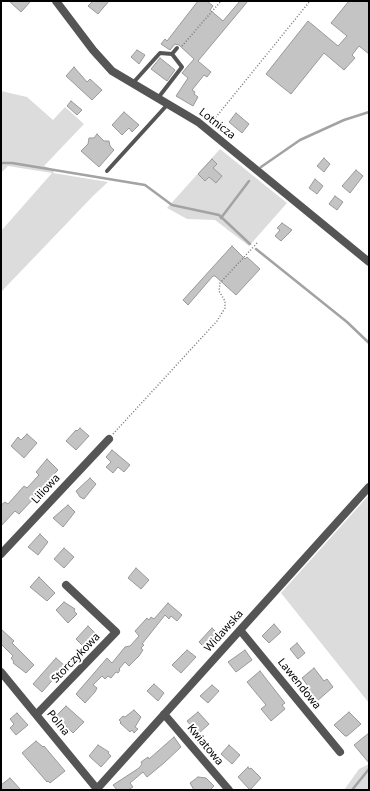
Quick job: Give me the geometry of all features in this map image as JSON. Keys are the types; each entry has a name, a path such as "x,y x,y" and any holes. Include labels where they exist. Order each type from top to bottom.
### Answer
{"street":[{"name":"Lotnicza","path":"56,1 92,50 112,71 132,84 169,104 206,129 355,253 369,262"},
{"name":"Liliowa","path":"1,554 109,439"},
{"name":"Widawska","path":"96,789 369,487"},
{"name":"Storczykowa","path":"37,714 116,632 66,585"},
{"name":"Lawendowa","path":"240,630 340,752"},
{"name":"Polna","path":"1,672 37,714 96,789"},
{"name":"Kwiatowa","path":"164,714 229,790"}],"lane":[{"path":"172,54 177,48"},
{"path":"132,84 160,53 172,54 182,67 158,98"},
{"path":"107,171 169,104"}],"path":[{"path":"177,48 183,45 221,1"},
{"path":"206,129 310,1"},
{"path":"109,439 217,321 225,308 225,301 219,291 220,283 257,243"}],"shaded area":[{"path":"1,91 27,97 53,120 65,107 84,124 44,166 55,170 53,173 108,182 1,292 1,231 52,173 8,166 1,173"},
{"path":"220,149 287,203 249,246 215,220 187,219 167,208"},
{"path":"369,495 369,703 281,593"},
{"path":"369,764 369,790 344,790 359,769"}],"building":[{"path":"9,1 31,1 21,12"},
{"path":"93,1 109,1 98,14 88,6"},
{"path":"198,1 207,1 213,6 210,10 223,21 240,1 248,1 198,61 211,72 207,77 204,75 192,90 198,97 193,106 176,96 188,78 182,73 194,59 179,45 175,44 170,50 161,44 165,39 167,41"},
{"path":"349,1 367,1 369,4 369,54 359,46 352,55 355,58 344,70 324,53 291,94 266,74 308,21 338,46 347,36 331,23"},
{"path":"137,50 145,55 139,64 131,57"},
{"path":"160,58 175,70 167,81 151,69"},
{"path":"74,67 87,82 90,79 102,90 92,100 66,76"},
{"path":"71,101 82,110 77,115 67,106"},
{"path":"124,112 139,125 132,132 129,128 122,135 112,125"},
{"path":"236,113 249,124 242,133 229,122"},
{"path":"97,134 104,141 109,141 110,146 114,150 99,167 81,151 88,144 89,138 94,138"},
{"path":"324,158 330,164 324,172 317,166"},
{"path":"212,159 217,164 213,168 222,176 216,183 209,177 205,181 198,174"},
{"path":"356,170 363,176 350,193 342,186"},
{"path":"315,179 323,186 317,194 309,188"},
{"path":"335,196 343,202 337,210 329,204"},
{"path":"282,223 292,230 281,241 275,236 280,230 277,228"},
{"path":"232,246 245,259 247,257 260,269 236,295 215,276 213,276 188,305 183,300"},
{"path":"80,428 89,436 76,450 66,441 76,430 77,431"},
{"path":"27,434 37,443 24,458 11,446 18,437 21,440"},
{"path":"112,450 130,465 124,472 118,467 113,473 106,467 111,462 106,457"},
{"path":"47,459 58,470 41,488 44,491 39,496 37,495 19,514 15,511 1,526 1,505 5,502 8,504 24,486 27,488 39,475 36,472"},
{"path":"90,478 96,484 84,499 80,497 76,491"},
{"path":"68,505 75,512 63,527 53,518"},
{"path":"40,534 48,542 38,555 28,547"},
{"path":"64,548 74,557 64,568 54,559"},
{"path":"136,568 149,580 141,589 128,578"},
{"path":"39,577 55,593 47,601 30,587"},
{"path":"64,602 75,609 74,611 77,614 68,623 56,610"},
{"path":"168,603 182,615 177,621 171,616 169,619 165,615 142,644 144,645 141,648 143,650 139,656 129,666 125,662 119,669 120,670 118,673 116,672 111,678 108,676 105,679 102,676 93,685 97,688 85,703 76,694 107,658 112,663 125,647 130,646 139,636 135,631 147,618 149,620 151,617 154,619"},
{"path":"274,624 281,632 269,643 262,636"},
{"path":"88,626 98,636 86,649 76,639"},
{"path":"212,628 221,637 208,651 199,642"},
{"path":"1,629 14,641 12,643 34,665 26,673 13,663 14,662 11,658 13,656 1,644"},
{"path":"297,643 305,653 298,659 290,649"},
{"path":"187,650 196,657 181,673 172,665"},
{"path":"245,650 252,660 236,672 228,662"},
{"path":"56,658 65,666 42,692 33,684"},
{"path":"314,668 324,681 327,679 333,687 316,702 311,695 313,694 302,678"},
{"path":"260,671 285,703 282,705 285,709 271,721 261,709 266,705 247,682"},
{"path":"154,684 164,693 158,701 147,691"},
{"path":"212,685 219,691 208,703 200,696"},
{"path":"66,706 84,722 73,733 56,716"},
{"path":"134,710 141,717 135,727 138,729 134,733 132,730 130,732 120,723 121,722 119,720"},
{"path":"198,712 209,724 198,734 187,721"},
{"path":"349,712 361,724 345,736 334,725"},
{"path":"17,713 28,725 16,735 10,728 14,724 10,719"},
{"path":"369,733 369,763 354,745"},
{"path":"174,737 181,747 164,763 147,777 143,772 130,783 133,787 128,790 117,790 113,785 139,768 142,764 141,762 148,757 149,759"},
{"path":"36,741 43,747 44,746 65,771 50,783 48,781 47,782 22,753"},
{"path":"98,745 109,752 108,753 111,756 101,767 89,756"},
{"path":"229,745 240,755 232,764 221,754"},
{"path":"248,767 261,778 250,790 238,777"},
{"path":"198,777 206,778 214,786 210,790 194,790 190,783"},
{"path":"10,778 21,790 1,790 1,785"}],"waterway":[{"path":"261,167 300,140 344,120 369,112"},
{"path":"1,163 12,163 145,185 172,205 219,215 250,244"},
{"path":"221,218 249,181"},
{"path":"256,249 347,322 369,343"},
{"path":"352,790 369,769"}]}
